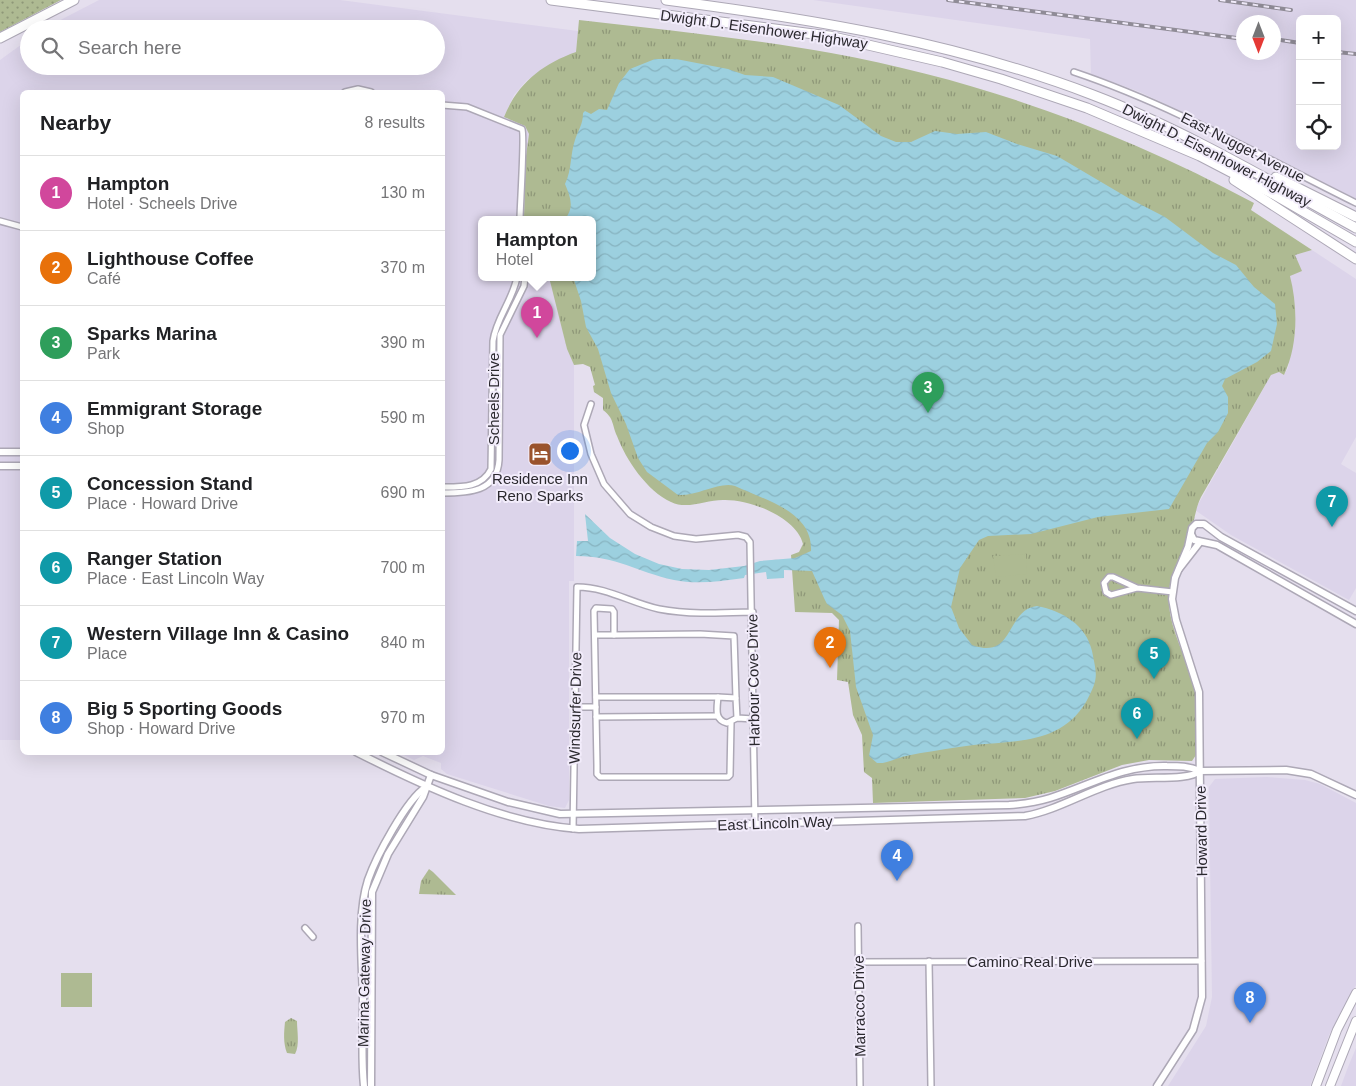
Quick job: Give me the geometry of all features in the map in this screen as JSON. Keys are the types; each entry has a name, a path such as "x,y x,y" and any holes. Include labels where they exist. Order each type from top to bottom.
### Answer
{"highway":[{"path":"35,20 74,0"},
{"name":"Dwight D. Eisenhower Highway","path":"551,0 787,30 854,41 1001,79 1056,96 1148,133 1271,193 1356,242"},
{"name":"Dwight D. Eisenhower Highway","path":"666,0 794,17 870,30 945,47 1047,78 1135,112 1258,174 1356,228"},
{"path":"0,38 20,28"},
{"path":"1135,112 1168,123 1356,217"},
{"path":"1148,133 1166,147 1251,190 1356,259"}],"main road":[{"path":"1316,1086 1337,1030 1356,993"},
{"path":"1330,1086 1356,1021"}],"street":[{"name":"East Nugget Avenue","path":"1074,72 1104,82 1196,122 1356,203"},
{"path":"445,105 467,107 522,129 524,135 521,162 520,216"},
{"path":"0,221 20,227"},
{"name":"Scheels Drive","path":"445,486 478,484 490,473 493,463 493,340 516,281"},
{"path":"445,493 468,493 490,484 499,466 500,335 524,286 525,281"},
{"path":"493,340 496,343 496,387 500,393"},
{"path":"493,394 496,400 496,432 499,436"},
{"name":"Harbour Cove Drive","path":"591,404 584,425 591,454 604,484 630,514 651,527 681,537 704,538 738,535 746,537 751,545 755,824"},
{"path":"0,452 20,452"},
{"path":"0,466 20,466"},
{"path":"1356,611 1204,524 1196,524 1191,534 1194,540 1217,545 1356,624"},
{"path":"1201,542 1209,535 1208,528"},
{"name":"Howard Drive","path":"1157,1086 1198,1019 1202,997 1199,692 1176,620 1173,592 1191,534"},
{"name":"Howard Drive","path":"1179,569 1201,542"},
{"path":"1261,570 1266,560"},
{"path":"1137,588 1112,595 1106,592 1104,583 1109,577 1113,577 1137,588 1173,592"},
{"name":"Windsurfer Drive","path":"573,828 577,587 606,590 644,605 675,612 753,612"},
{"path":"1332,610 1337,601"},
{"path":"614,635 614,612 612,609 596,608 594,611 597,774 604,778 728,777 730,775 731,723"},
{"path":"595,636 700,634 734,636 737,718"},
{"path":"596,697 736,698"},
{"path":"717,716 718,697"},
{"path":"575,707 596,707"},
{"path":"596,717 717,716 723,722 731,723 737,718 754,719"},
{"name":"East Lincoln Way","path":"362,755 426,787 522,819 554,827 573,828 1025,816 1053,809 1121,781 1152,776 1192,776 1200,771"},
{"name":"East Lincoln Way","path":"388,755 431,775 508,802 550,813 573,814 1009,805 1049,798 1097,779 1135,768 1187,766 1200,771 1286,770 1312,774 1356,795"},
{"name":"Marina Gateway Drive","path":"371,1086 372,892 388,854 423,797 431,775"},
{"name":"Marina Gateway Drive","path":"364,1086 362,1072 363,921 368,880 379,854 401,818 416,794 426,787"},
{"name":"Marracco Drive","path":"858,926 860,1086"},
{"path":"305,928 313,937"},
{"name":"Camino Real Drive","path":"858,962 1202,960"},
{"path":"930,961 931,1086"}],"shaded area":[{"path":"99,0 340,0 578,31 576,52 527,80 514,95 504,117 525,126 529,134 525,163 524,216 478,216 478,281 551,281 567,349 574,365 574,581 569,581 569,800 565,808 549,806 447,774 441,769 441,763 423,756 414,760 404,755 445,755 445,90 20,90 20,740 0,740 0,60 20,46 20,75 445,75 445,20 60,20"},
{"path":"813,0 1356,0 1356,199 1204,122 1140,92 1091,74 1090,39"},
{"path":"1312,250 1356,279 1356,437 1341,464 1356,473 1356,588 1349,600 1231,535 1195,510 1271,375 1279,372 1284,375 1288,368 1295,330 1294,300 1290,276 1295,255"},
{"path":"1267,777 1305,780 1320,784 1356,803 1356,985 1329,1035 1310,1086 1168,1086 1206,1026 1212,997 1209,787 1215,779"},
{"path":"1356,1048 1356,1086 1341,1086 1348,1067"}],"green space":[{"path":"0,0 61,0 20,20 0,32"},
{"path":"579,20 800,48 886,64 941,78 995,93 1048,111 1153,153 1254,203 1251,210 1312,250 1295,255 1302,271 1290,276 1293,288 1295,326 1289,364 1284,375 1279,372 1271,375 1201,497 1186,549 1170,586 1170,615 1195,691 1197,709 1196,755 1192,761 1149,760 1122,765 1055,791 1025,798 873,803 872,778 864,772 862,735 853,715 848,682 837,680 839,620 832,613 795,612 791,555 799,552 803,544 799,535 782,518 746,503 717,500 683,505 662,497 638,474 626,455 611,419 603,410 603,398 594,392 593,386 595,385 590,367 583,364 574,365 567,349 550,281 596,281 596,216 524,216 525,163 529,134 525,126 504,117 516,95 532,77 552,63 576,52"},
{"path":"1026,554 1027,574 996,577 993,556"},
{"path":"429,869 456,895 419,894 421,881"},
{"path":"61,973 92,973 92,1007 61,1007"},
{"path":"291,1018 297,1021 298,1042 295,1054 287,1053 284,1041 285,1022"}],"water":[{"path":"655,59 676,59 728,69 745,75 773,77 839,105 881,136 896,142 911,142 935,131 957,134 986,132 1057,156 1130,199 1165,217 1213,253 1236,265 1254,287 1275,304 1277,324 1271,351 1257,362 1225,379 1222,386 1228,397 1228,413 1218,432 1207,443 1169,509 1098,517 1031,534 988,536 979,540 960,568 951,607 959,628 972,645 986,648 996,646 1003,641 1019,616 1027,609 1037,606 1056,611 1072,621 1085,634 1092,651 1096,672 1095,682 1086,702 1074,717 1061,728 1046,735 1029,739 932,751 877,763 869,756 873,735 856,687 850,631 842,615 827,604 812,571 784,570 784,578 767,579 766,572 745,575 744,578 691,582 661,577 615,561 576,556 577,541 588,541 585,514 610,538 635,554 659,564 682,569 709,570 744,566 760,561 795,558 811,551 809,537 804,526 785,509 772,502 729,485 686,495 678,495 647,472 638,458 626,424 611,393 598,349 586,327 581,301 574,281 596,281 596,216 567,216 571,206 565,184 569,173 573,146 583,113 585,111 591,114 599,109 607,110 619,83 630,69"}],"railway":[{"path":"948,0 1236,38"},
{"path":"1220,0 1291,10"},
{"path":"1281,40 1296,42"},
{"path":"1341,52 1356,54"}],"place":[{"name":"Hampton","path":"537,338"},
{"name":"Sparks Marina","path":"928,413"},
{"name":"Residence Inn Reno Sparks","path":"540,454"},
{"name":"Western Village Inn & Casino","path":"1332,527"},
{"name":"Lighthouse Coffee","path":"830,668"},
{"name":"Concession Stand","path":"1154,679"},
{"name":"Ranger Station","path":"1137,739"},
{"name":"Emmigrant Storage","path":"897,881"},
{"name":"Big 5 Sporting Goods","path":"1250,1023"}]}
